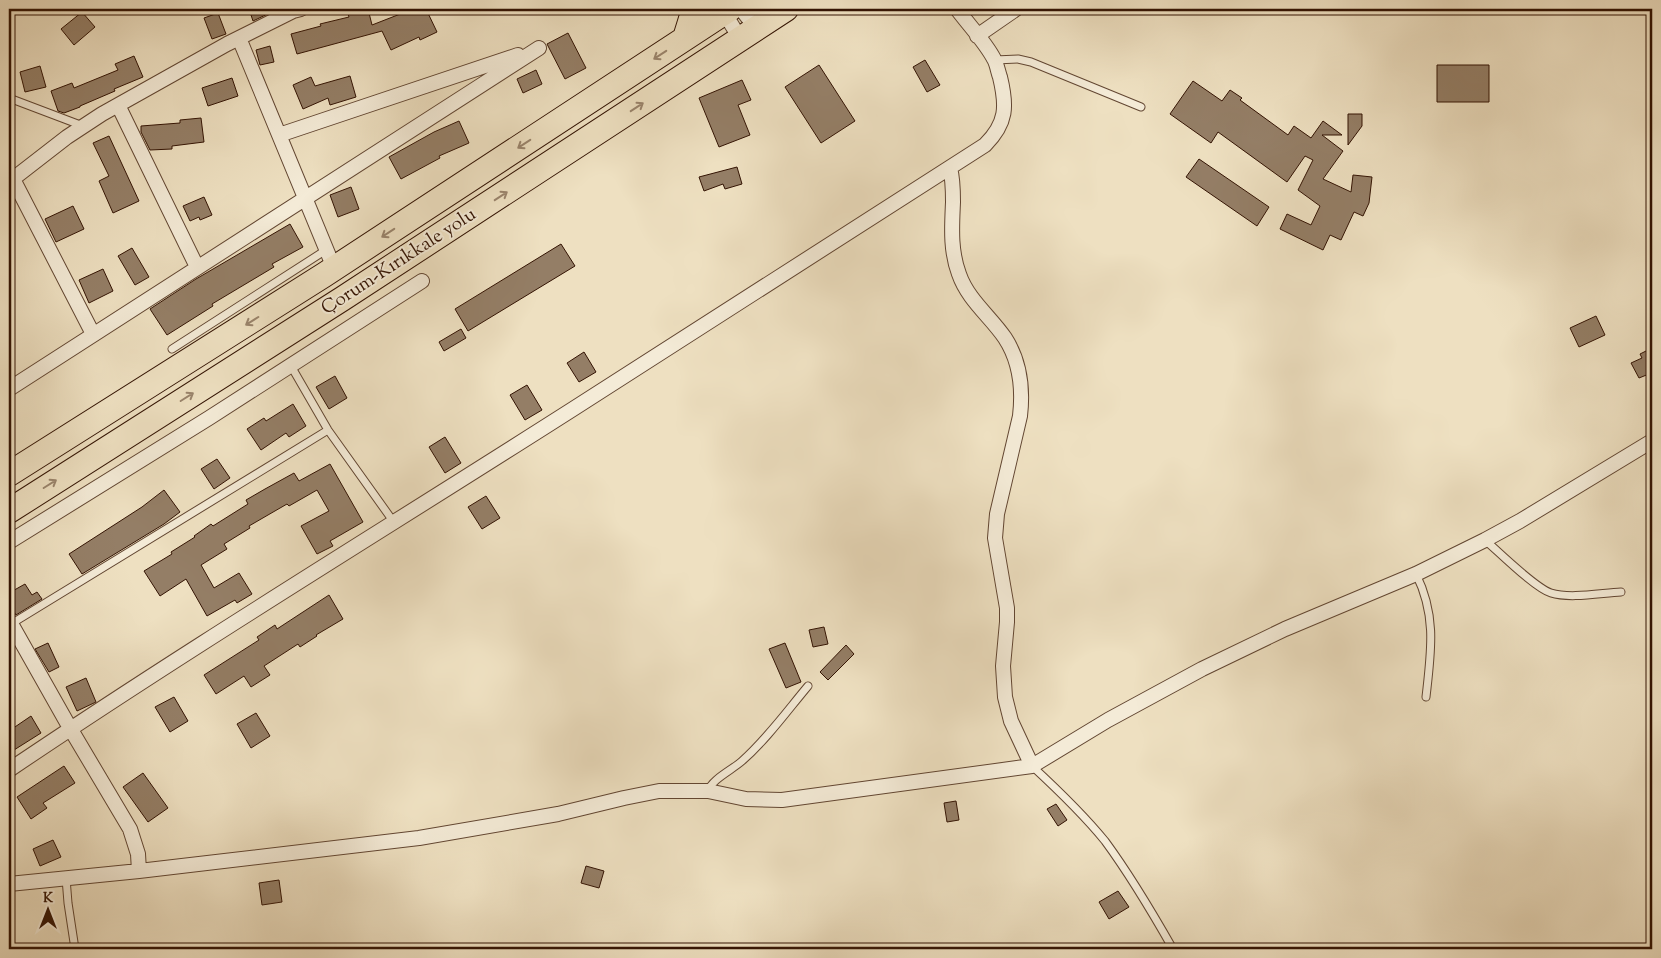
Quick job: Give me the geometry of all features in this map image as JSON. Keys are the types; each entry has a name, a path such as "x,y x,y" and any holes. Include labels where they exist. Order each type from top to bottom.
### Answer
{"highway":[{"path":"685,38 694,9"},
{"name":"Çorum-Kırıkkale yolu","path":"9,510 351,294 786,9"},
{"name":"Çorum-Kırıkkale yolu","path":"9,474 330,259 729,10"}],"street":[{"path":"93,334 11,181 67,137 118,105 281,13 301,9"},
{"path":"9,770 70,728 393,521 571,410 985,145 998,130 1002,120 1004,93 995,60 957,9"},
{"path":"977,36 1016,9"},
{"path":"729,10 748,34"},
{"path":"239,38 330,259"},
{"path":"9,389 539,48 279,135"},
{"path":"118,105 197,267"},
{"path":"950,168 953,181 952,246 959,276 975,303 1005,338 1015,358 1020,381 1020,416 997,514 995,538 1007,608 1003,666 1005,697 1011,721 1032,766"},
{"path":"9,542 201,424 422,281"},
{"path":"9,884 419,838 558,814 641,794 676,790 708,791 746,799 782,800 1032,766 1108,720 1202,669 1285,629 1416,574 1485,540 1520,521 1652,441"},
{"path":"10,622 130,829 138,854 139,870"}],"lane":[{"path":"995,60 1018,59 1031,62 1141,107"},
{"path":"9,98 83,126"},
{"path":"172,349 330,259"},
{"path":"291,366 328,430 393,521"},
{"path":"10,622 328,430"},
{"path":"1485,540 1524,574 1551,593 1565,595 1621,592"},
{"path":"1416,574 1428,605 1432,633 1426,697"},
{"path":"708,791 712,783 754,750 808,686"},
{"path":"1032,766 1067,800 1104,841 1140,893 1173,949"},
{"path":"66,878 75,949"}],"building":[{"path":"249,9 278,9 253,21"},
{"path":"368,9 372,25 413,9 426,9 437,32 420,40 419,37 391,50 382,31 297,54 291,34 349,17 348,14"},
{"path":"82,12 95,27 74,45 61,29"},
{"path":"218,13 226,34 212,39 204,18"},
{"path":"568,33 586,68 565,79 547,44"},
{"path":"270,46 274,62 260,65 256,50"},
{"path":"134,56 143,77 114,89 115,91 80,107 64,113 58,111 51,91 72,83 74,88 118,70 115,64"},
{"path":"925,60 940,85 927,92 913,67"},
{"path":"819,65 855,121 821,143 785,87"},
{"path":"1437,65 1489,65 1489,102 1437,102"},
{"path":"40,66 46,87 25,92 20,72"},
{"path":"536,70 542,84 523,93 517,79"},
{"path":"350,76 356,97 330,105 328,98 303,109 293,85 311,77 315,86"},
{"path":"232,78 238,96 208,106 202,88"},
{"path":"742,80 751,100 738,105 750,135 719,147 699,98"},
{"path":"1193,81 1222,101 1230,90 1242,98 1240,100 1288,135 1294,126 1311,138 1323,121 1342,135 1322,135 1343,151 1323,179 1351,192 1353,175 1372,177 1369,203 1363,216 1354,212 1341,240 1330,235 1323,250 1280,229 1287,214 1311,225 1320,206 1298,190 1313,160 1305,156 1287,182 1218,132 1211,143 1170,114"},
{"path":"1348,114 1362,114 1362,126 1348,145"},
{"path":"201,118 204,142 172,146 172,149 150,150 141,132 141,126 180,123 180,120"},
{"path":"459,121 469,143 439,156 440,158 401,179 389,157 434,132"},
{"path":"109,136 139,201 113,213 99,181 109,176 93,143"},
{"path":"1199,159 1269,207 1257,226 1186,177"},
{"path":"737,167 742,184 725,189 723,184 704,191 699,177"},
{"path":"351,187 359,209 338,217 330,195"},
{"path":"204,197 212,215 200,220 199,217 190,221 183,206"},
{"path":"73,206 84,229 56,242 45,219"},
{"path":"290,224 303,247 272,264 274,267 212,304 213,306 167,335 150,309 196,279"},
{"path":"561,244 575,266 468,331 455,309"},
{"path":"132,248 149,277 135,285 118,256"},
{"path":"103,269 113,291 89,303 79,280"},
{"path":"1596,316 1605,335 1579,347 1570,328"},
{"path":"461,329 466,338 444,351 439,342"},
{"path":"1652,348 1652,380 1649,374 1639,378 1631,363 1642,358 1640,354"},
{"path":"584,352 596,372 579,382 567,363"},
{"path":"335,376 347,398 329,409 316,387"},
{"path":"527,385 542,410 525,420 510,395"},
{"path":"293,404 306,426 289,437 286,433 261,450 247,429 264,418 266,421"},
{"path":"445,437 461,463 445,473 429,447"},
{"path":"217,459 230,478 214,489 201,469"},
{"path":"330,464 363,522 330,541 333,546 317,554 301,526 329,511 317,490 289,506 287,504 249,526 250,528 224,544 227,549 201,565 214,588 239,573 252,594 237,603 235,600 207,616 186,579 160,596 144,571 172,554 171,552 211,524 213,526 248,504 246,500 265,489 294,473 299,481"},
{"path":"164,490 180,512 164,524 82,574 69,554 142,507"},
{"path":"486,496 500,518 482,529 468,507"},
{"path":"25,584 32,595 37,592 42,599 16,615 9,603 9,593"},
{"path":"329,595 343,619 300,647 298,644 264,666 270,675 251,687 244,676 216,694 204,675 259,640 257,637 275,625 277,629"},
{"path":"824,627 828,644 813,647 809,630"},
{"path":"48,643 59,667 49,672 35,649"},
{"path":"785,643 801,682 786,688 769,649"},
{"path":"846,645 854,654 828,680 820,672"},
{"path":"86,678 96,702 77,711 66,687"},
{"path":"174,697 188,721 170,732 155,707"},
{"path":"256,713 270,736 251,748 237,724"},
{"path":"31,716 41,733 14,750 9,742 9,731"},
{"path":"64,766 75,783 43,803 47,808 31,819 17,797"},
{"path":"143,773 168,808 148,822 123,787"},
{"path":"956,801 959,820 947,822 944,803"},
{"path":"1056,804 1067,820 1058,826 1047,809"},
{"path":"53,840 61,857 40,866 33,849"},
{"path":"586,866 604,871 599,888 581,883"},
{"path":"279,880 282,902 262,905 259,883"},
{"path":"1118,891 1129,907 1109,919 1099,902"}]}
